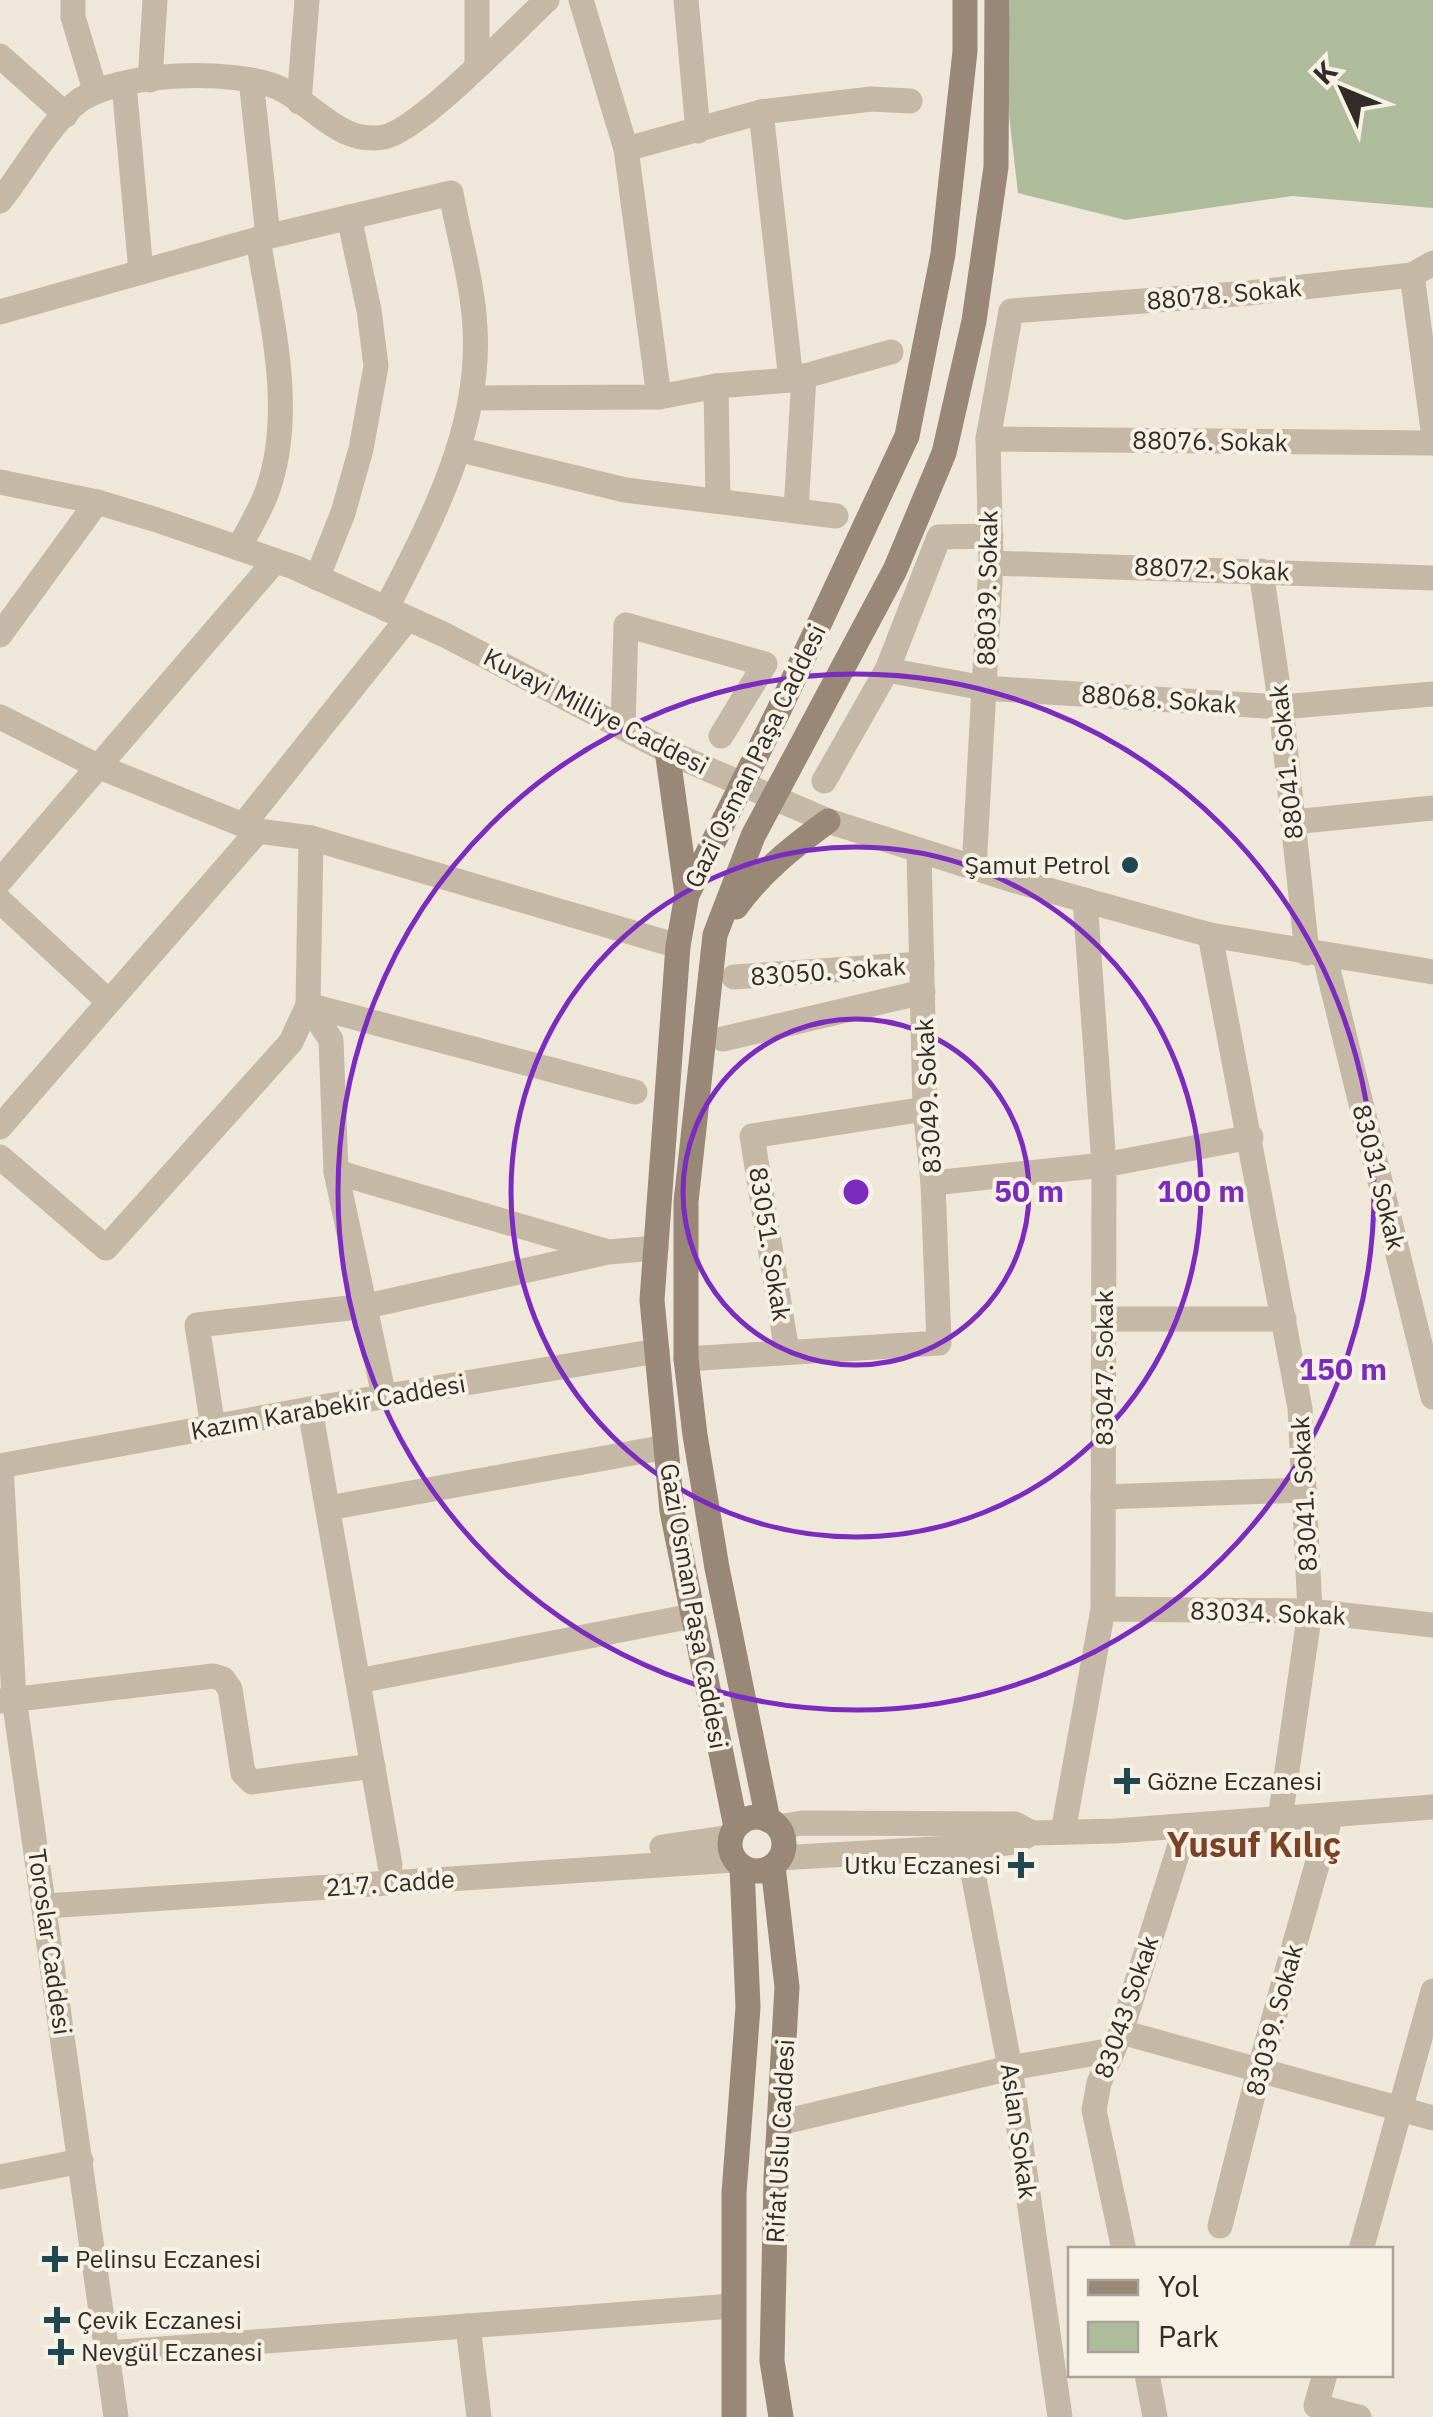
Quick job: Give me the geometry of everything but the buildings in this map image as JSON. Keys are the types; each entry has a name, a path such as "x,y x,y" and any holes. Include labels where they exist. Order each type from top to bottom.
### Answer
{"main road":[{"name":"Gazi Osman Paşa Caddesi","path":"736,1848 672,1511 652,1300 678,946 688,896 907,436 943,254 965,51 966,0"},
{"name":"Gazi Osman Paşa Caddesi","path":"773,1823 717,1568 686,1359 686,1202 715,935 753,836 895,570 944,453 974,320 996,167 997,0"},
{"path":"667,750 688,896"},
{"path":"715,935 754,882 782,854 828,822"},
{"path":"773,1823 757,1817 736,1848 763,1871 777,1862"},
{"name":"Rifat Uslu Caddesi","path":"773,1823 783,1836 777,1862 787,1987 772,2361 781,2417"},
{"name":"Rifat Uslu Caddesi","path":"734,2417 734,2193 748,2007 736,1848"}],"street":[{"path":"73,0 73,16 95,90"},
{"path":"141,272 137,82 155,0"},
{"path":"300,102 307,0"},
{"path":"477,0 477,65"},
{"path":"0,200 66,115 95,90 137,82 200,76 250,80 282,90 340,131 365,138 386,137 422,116 547,0"},
{"path":"581,0 626,149 658,397"},
{"path":"686,0 698,131"},
{"path":"0,56 66,115"},
{"path":"239,548 267,491 279,433 278,364 250,80"},
{"path":"626,149 762,112 871,99 910,101"},
{"path":"762,112 798,378 796,511"},
{"path":"0,312 263,237 451,193 475,327 473,398 458,449 396,613 251,827 0,1127"},
{"path":"317,578 343,513 376,366 369,310 349,217"},
{"path":"1422,270 1433,430"},
{"name":"88078. Sokak","path":"1011,311 1229,294 1422,270"},
{"name":"88039. Sokak","path":"974,868 991,563 988,438 1011,311"},
{"path":"473,398 658,397 716,386 798,378 890,352"},
{"path":"716,386 718,501"},
{"name":"88076. Sokak","path":"988,438 1433,443"},
{"path":"458,449 624,490 836,516"},
{"name":"Kuvayi Milliye Caddesi","path":"0,482 96,502 239,548 317,578 396,613 667,750 828,822 1210,935 1433,972"},
{"path":"0,634 96,502"},
{"path":"824,781 887,670 938,537 990,536"},
{"path":"0,881 275,561"},
{"name":"88072. Sokak","path":"991,563 1433,578"},
{"name":"88041. Sokak","path":"1261,571 1293,822 1316,955"},
{"path":"624,728 626,625 765,664 722,736"},
{"name":"88068. Sokak","path":"887,670 984,688 1281,707 1433,694"},
{"path":"0,717 97,766 251,827 311,838 678,946"},
{"path":"1293,822 1433,808"},
{"path":"0,1157 106,1248 292,1042 308,1005 311,838"},
{"name":"83049. Sokak","path":"787,1352 938,1342 919,850"},
{"name":"83047. Sokak","path":"1063,1832 1103,1609 1104,1165 1085,900"},
{"path":"0,901 108,1001"},
{"name":"83041. Sokak","path":"1210,935 1300,1408 1310,1612 1280,1819"},
{"name":"83031 Sokak","path":"1316,955 1433,1397"},
{"name":"83050. Sokak","path":"734,977 922,964"},
{"path":"723,1039 923,992"},
{"path":"308,1005 635,1092"},
{"path":"308,1005 331,1040 336,1172 384,1396"},
{"name":"83051. Sokak","path":"787,1352 752,1136 926,1109"},
{"path":"932,1183 1104,1165 1250,1137"},
{"path":"336,1172 608,1252"},
{"path":"213,1427 197,1325 367,1306 608,1252 656,1248"},
{"path":"1104,1319 1284,1318"},
{"name":"Kazım Karabekir Caddesi","path":"0,1466 310,1408 657,1351"},
{"path":"686,1359 787,1352"},
{"path":"310,1408 390,1866"},
{"path":"328,1508 666,1448"},
{"name":"Toroslar Caddesi","path":"0,1466 7,1700 45,1898 116,2417"},
{"path":"1104,1497 1304,1490"},
{"name":"83034. Sokak","path":"1103,1609 1310,1612 1433,1626"},
{"path":"358,1681 692,1616"},
{"path":"7,1700 213,1676 223,1679 230,1689 242,1773 252,1782 373,1766"},
{"path":"777,1862 968,1847 1063,1832 1433,1808"},
{"name":"83039. Sokak","path":"1220,2226 1331,1815"},
{"path":"773,1823 1014,1824 1024,1837"},
{"name":"83043 Sokak","path":"1123,2247 1094,2110 1099,2083 1117,2041 1186,1826"},
{"name":"217. Cadde","path":"45,1898 390,1866 690,1845 736,1848"},
{"name":"Aslan Sokak","path":"968,1847 1010,2068 1060,2417"},
{"name":"217. Cadde","path":"45,1898 736,1848"},
{"path":"1362,2247 1433,1991"},
{"path":"779,2123 1117,2041 1259,2071 1433,2118"},
{"path":"0,2177 81,2161"},
{"path":"108,2353 733,2306"},
{"path":"468,2326 479,2417"},
{"path":"1148,2377 1156,2417"},
{"path":"1324,2377 1316,2406 1359,2417"}],"green space":[{"path":"1010,0 1433,0 1433,208 1292,196 1125,220 1018,193 1006,89"}],"place":[{"name":"Şamut Petrol","path":"1130,865"},
{"name":"Gözne Eczanesi","path":"1127,1781"},
{"name":"Utku Eczanesi","path":"1021,1865"},
{"name":"Pelinsu Eczanesi","path":"55,2259"},
{"name":"Çevik Eczanesi","path":"57,2320"},
{"name":"Nevgül Eczanesi","path":"61,2352"}],"district":[{"name":"Yusuf Kılıç","path":"1254,1845"}]}
